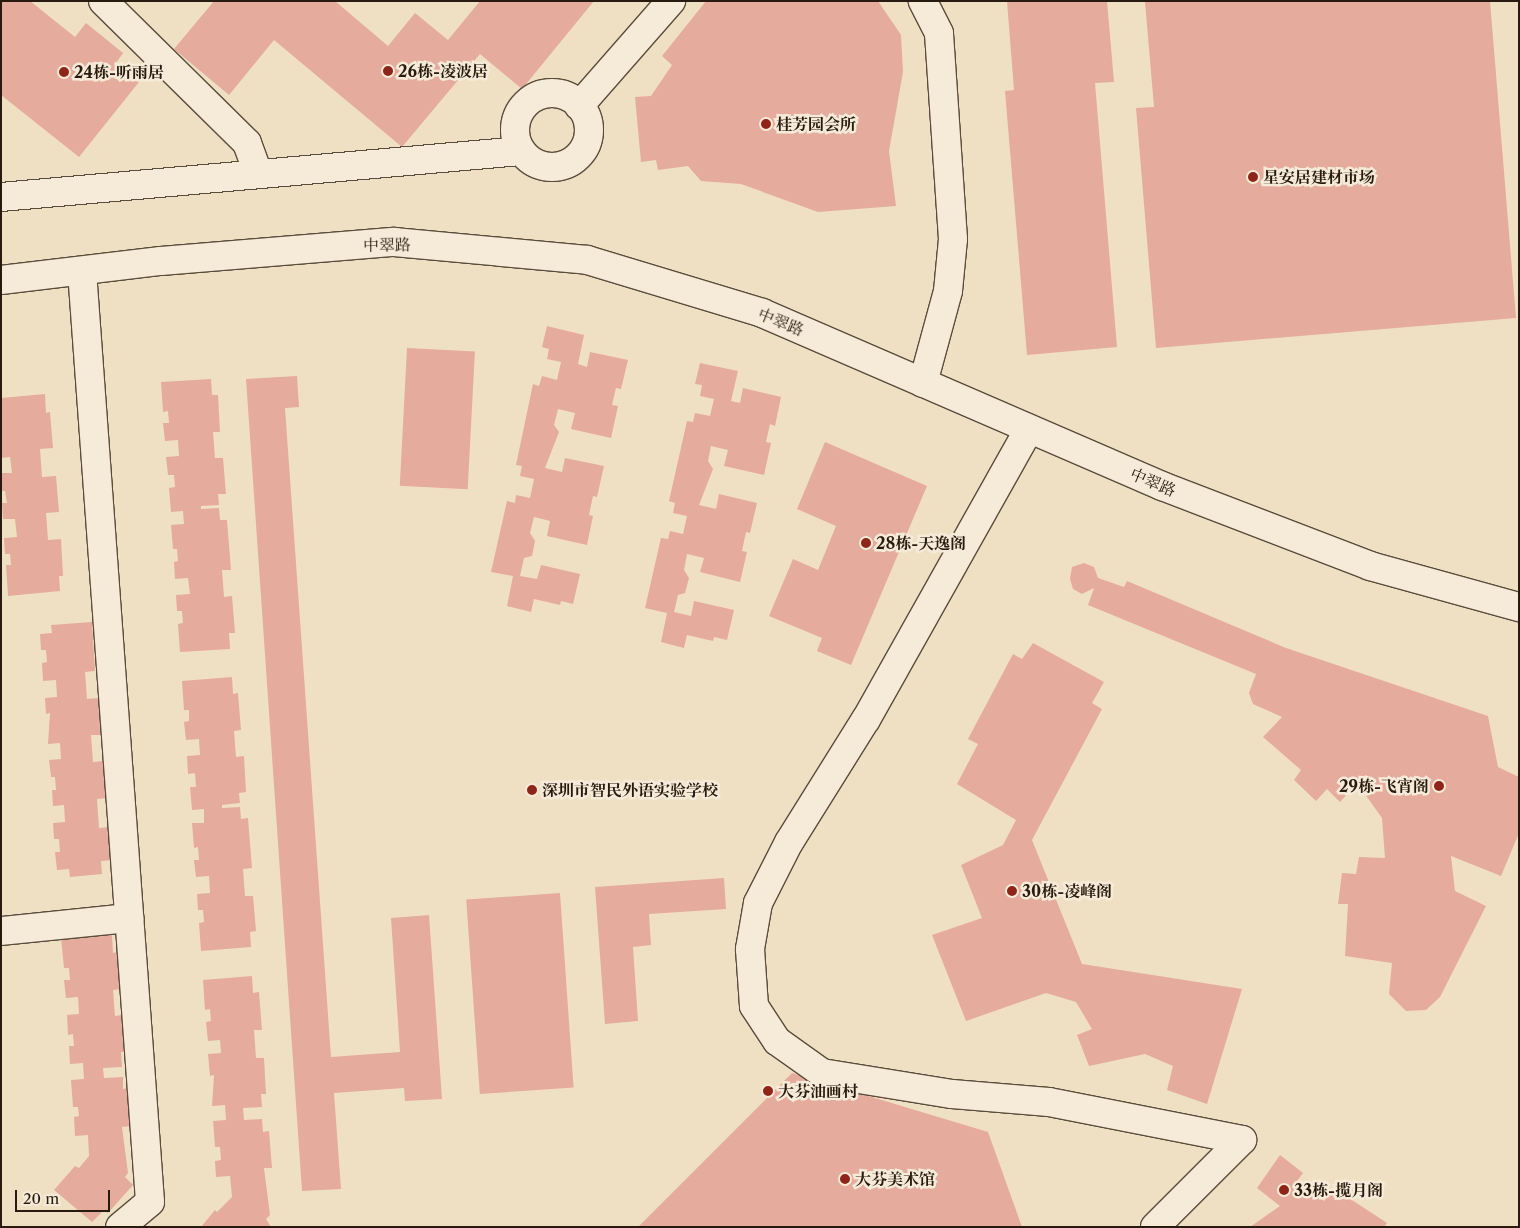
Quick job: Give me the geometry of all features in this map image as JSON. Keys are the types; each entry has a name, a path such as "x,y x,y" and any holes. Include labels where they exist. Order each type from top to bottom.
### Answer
{"street":[{"path":"102,1 247,143 258,173"},
{"path":"579,106 671,1"},
{"path":"923,1 939,33 953,239 948,291 923,382"},
{"path":"558,93 579,106 588,129 582,152 573,159 551,167 530,160 521,151 515,129 517,116 534,97 558,93"},
{"path":"1,196 521,151"},
{"name":"中翠路","path":"1,280 394,242 587,260 762,313 1162,486 1370,566 1519,607"},
{"path":"82,271 150,1202 120,1227"},
{"path":"1029,429 866,719 789,842 758,903 750,949 754,1006 776,1041 822,1073 952,1094 1049,1102 1242,1140 1155,1227"},
{"path":"1,931 129,918"}],"building":[{"name":"24栋-听雨居","path":"1,1 30,1 75,37 86,23 123,53 116,63 139,82 79,157 1,95"},
{"name":"26栋-凌波居","path":"214,1 335,1 388,46 415,13 448,40 480,1 594,1 522,89 480,54 402,147 274,40 229,95 174,49"},
{"name":"桂芳园会所","path":"706,1 878,1 901,35 903,72 889,151 896,206 818,212 741,184 701,181 688,166 658,170 656,160 641,162 635,97 651,96 672,65 662,56"},
{"path":"1007,1 1107,1 1114,82 1095,83 1117,347 1027,355 1005,91 1014,90"},
{"path":"1490,1 1516,318 1156,348 1136,108 1154,107 1145,2"},
{"path":"547,326 584,335 578,364 587,367 590,352 628,360 621,389 616,388 612,405 618,406 611,438 571,429 575,413 558,409 554,425 559,432 545,468 562,472 565,458 604,466 597,497 593,496 589,515 593,516 587,545 547,536 550,521 534,517 530,533 535,541 532,556 524,558 520,576 537,579 541,565 580,574 573,604 561,601 560,605 534,599 531,612 507,606 513,576 491,572 507,501 515,503 516,495 530,498 534,479 520,476 522,466 516,465 533,384 539,386 542,376 557,380 561,362 547,359 549,349 542,347"},
{"path":"407,348 475,352 468,489 400,486"},
{"path":"700,363 738,371 731,401 740,403 743,388 781,397 775,426 770,424 766,442 771,443 764,475 724,466 728,450 711,446 708,461 713,469 699,505 716,509 719,494 757,503 750,533 746,532 742,551 747,552 740,582 700,572 704,558 687,554 684,570 689,578 685,593 678,595 674,612 691,616 694,601 734,610 727,640 714,637 713,641 687,635 684,648 661,642 667,613 645,608 661,538 668,539 670,531 683,534 687,516 673,513 675,503 669,501 687,421 693,422 695,413 710,416 714,399 700,396 702,385 695,384"},
{"path":"297,376 299,407 285,408 331,1057 400,1052 391,918 429,915 442,1099 405,1101 404,1088 334,1093 341,1189 302,1191 246,379"},
{"path":"211,379 212,395 218,395 220,432 213,432 215,458 223,458 226,494 218,494 219,505 201,506 201,509 219,508 220,520 227,520 231,570 222,570 224,597 232,596 235,633 229,633 230,649 180,652 178,624 183,623 182,611 177,611 176,595 190,594 188,578 175,579 174,562 178,561 177,549 173,549 171,525 184,524 183,511 171,512 169,488 175,487 174,475 168,475 166,457 179,456 178,440 165,441 163,423 169,423 168,411 163,412 161,382"},
{"path":"45,394 46,413 50,412 53,448 40,449 42,477 56,476 59,512 46,513 48,540 61,539 63,576 59,576 60,591 8,596 6,565 11,565 10,554 5,554 4,538 17,537 15,519 3,519 2,503 7,503 5,491 1,491 1,473 12,473 10,457 1,458 1,398"},
{"name":"28栋-天逸阁","path":"825,442 927,486 851,665 817,651 822,638 769,616 793,559 818,570 836,526 797,509"},
{"name":"29栋-飞宵阁","path":"1084,563 1094,567 1098,578 1124,587 1127,581 1286,648 1488,716 1498,767 1519,777 1519,833 1501,876 1451,856 1455,891 1486,906 1440,997 1426,1010 1406,1011 1389,994 1392,963 1345,956 1348,904 1338,904 1342,873 1356,874 1359,857 1385,858 1382,818 1357,783 1340,802 1327,789 1316,801 1294,780 1301,770 1263,737 1282,717 1253,704 1249,693 1256,674 1088,605 1094,588 1082,594 1073,589 1070,579 1072,567"},
{"path":"92,622 95,671 85,672 87,699 99,698 101,735 91,735 93,762 104,761 107,798 97,799 99,828 111,827 114,860 101,861 102,874 70,877 69,869 57,870 55,852 60,852 59,839 54,839 53,823 65,822 64,805 53,806 52,790 56,790 55,777 51,777 49,760 61,759 60,743 48,744 50,713 46,714 45,698 57,697 56,680 43,681 42,663 47,662 46,650 41,650 40,634 52,633 51,625"},
{"name":"30栋-凌峰阁","path":"1033,643 1104,682 1092,703 1102,709 1032,840 1082,964 1242,989 1207,1104 1167,1090 1173,1066 1145,1054 1089,1066 1077,1035 1092,1029 1076,1002 1046,993 966,1021 932,935 982,918 961,865 1003,845 1016,820 957,784 978,744 968,739 1013,654 1022,659"},
{"path":"232,677 233,694 238,693 241,730 234,731 236,757 244,756 246,792 239,793 240,803 222,805 222,808 240,807 241,819 248,818 252,868 243,869 245,896 253,896 256,931 250,932 251,947 201,951 199,923 204,922 203,910 198,910 197,894 210,893 209,876 196,877 194,860 199,860 198,847 194,848 192,823 204,823 204,809 192,810 190,787 196,787 195,773 188,774 187,756 200,755 199,739 186,740 184,722 189,721 189,710 184,710 182,681"},
{"path":"724,878 726,909 649,914 651,945 633,947 638,1021 605,1024 595,887"},
{"path":"560,893 574,1088 480,1094 466,900"},
{"path":"112,935 113,953 118,952 121,989 113,990 115,1016 122,1015 125,1052 121,1052 122,1067 103,1068 104,1078 123,1077 123,1089 129,1088 132,1126 122,1127 128,1173 125,1177 133,1185 108,1213 104,1210 92,1222 54,1190 75,1166 79,1168 89,1156 88,1135 75,1136 74,1117 79,1116 78,1107 73,1107 71,1080 84,1079 83,1063 70,1064 69,1046 74,1046 73,1034 68,1035 67,1015 79,1014 78,997 66,998 64,980 70,980 69,968 64,968 61,938"},
{"path":"252,976 253,993 259,992 262,1030 254,1030 256,1058 264,1058 266,1094 261,1094 262,1107 243,1108 244,1120 262,1119 263,1132 269,1131 272,1168 264,1168 270,1215 266,1219 271,1227 201,1227 215,1210 217,1212 232,1197 230,1176 216,1177 215,1161 221,1160 220,1147 215,1147 213,1121 226,1120 225,1105 212,1106 214,1075 210,1076 208,1054 221,1053 220,1040 208,1041 206,1022 211,1021 210,1009 205,1010 203,980"},
{"name":"大芬油画村","path":"792,1073 988,1132 1022,1227 638,1227"},
{"name":"33栋-揽月阁","path":"1280,1155 1303,1173 1297,1181 1324,1201 1341,1180 1358,1192 1352,1200 1387,1223 1384,1227 1250,1227 1280,1206 1257,1188"}],"place":[{"name":"26栋-凌波居","path":"388,71"},
{"name":"24栋-听雨居","path":"64,72"},
{"name":"桂芳园会所","path":"766,124"},
{"name":"星安居建材市场","path":"1253,177"},
{"name":"28栋-天逸阁","path":"866,543"},
{"name":"29栋-飞宵阁","path":"1439,786"},
{"name":"深圳市智民外语实验学校","path":"532,790"},
{"name":"30栋-凌峰阁","path":"1012,891"},
{"name":"大芬油画村","path":"768,1091"},
{"name":"大芬美术馆","path":"845,1179"},
{"name":"33栋-揽月阁","path":"1284,1190"}]}
